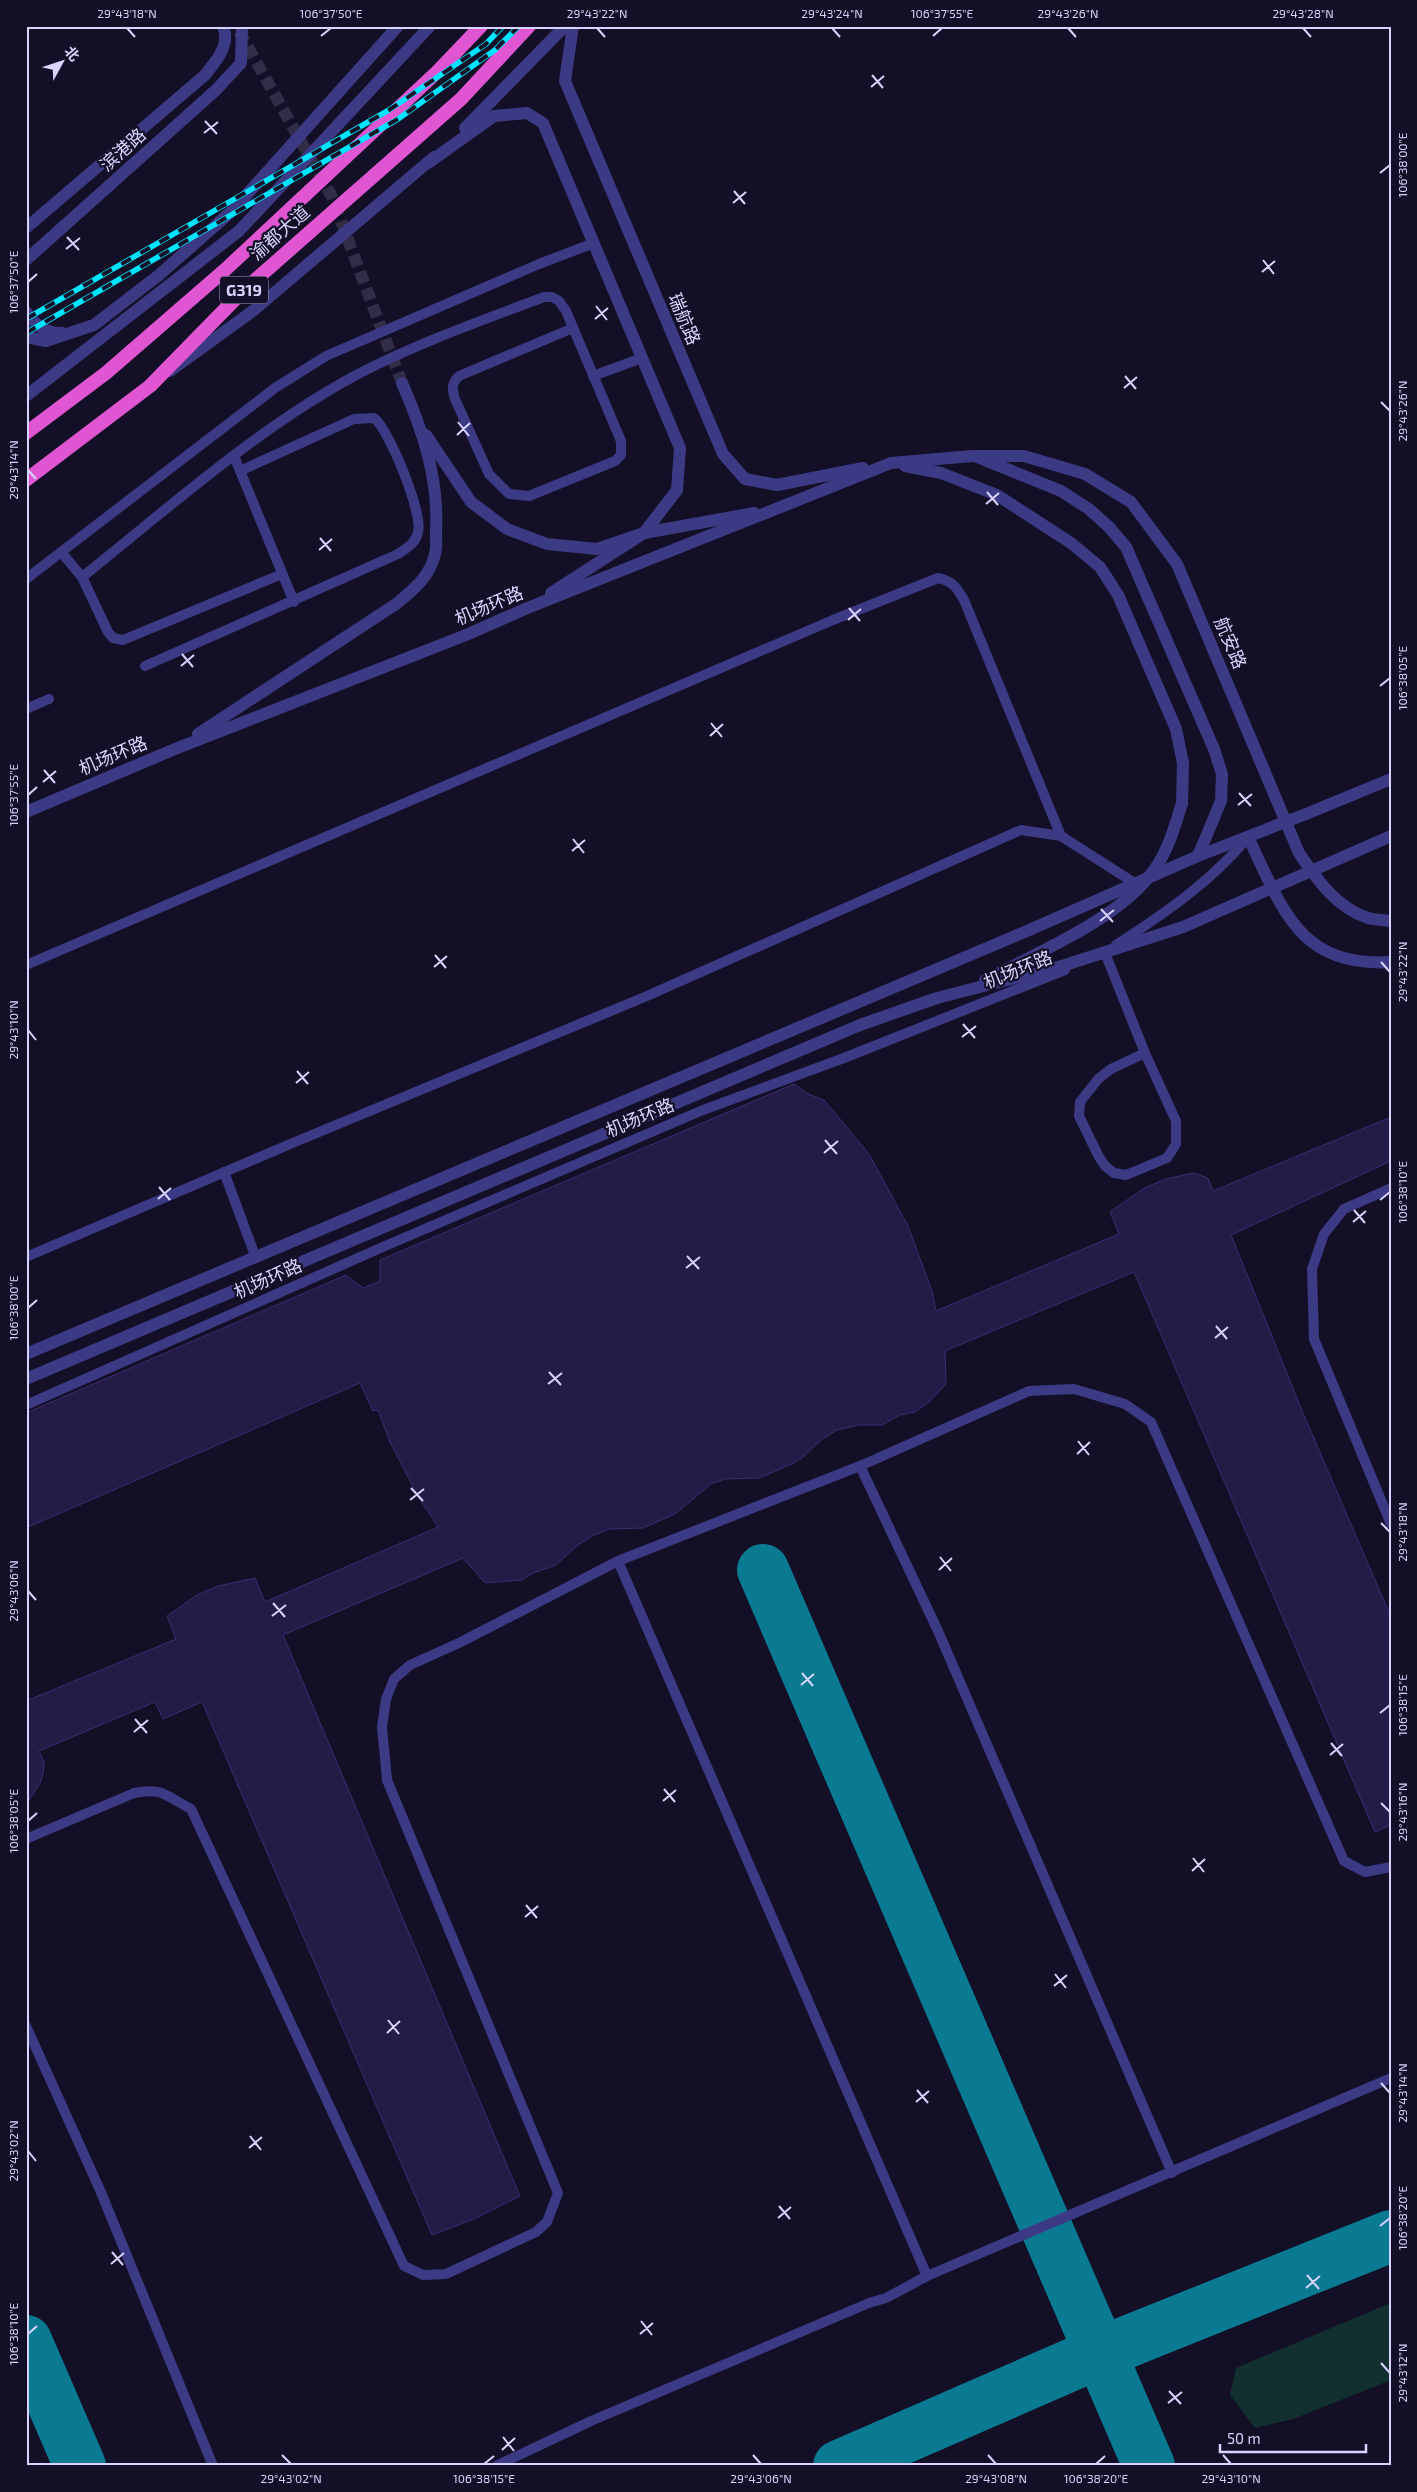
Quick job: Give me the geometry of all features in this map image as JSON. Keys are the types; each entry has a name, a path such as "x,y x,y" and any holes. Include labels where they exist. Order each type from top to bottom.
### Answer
{"highway":[{"name":"渝都大道","path":"26,433 106,373 226,269 437,72 481,26"},
{"name":"渝都大道","path":"26,480 150,386 244,290 461,99 529,26"}],"street":[{"name":"滨港路","path":"26,228 205,75 221,54 226,34 223,26"},
{"name":"滨港路","path":"26,260 216,90 241,63 242,26"},
{"path":"26,336 46,341 94,324 159,275 234,210 398,26"},
{"path":"26,396 239,231 430,26"},
{"path":"150,386 254,310 428,163 498,98 565,26"},
{"name":"瑞航路","path":"573,26 565,81 724,454 744,479 777,485 891,463"},
{"path":"428,163 494,116 527,114 543,123 680,448 677,490 644,533 525,609"},
{"path":"26,312 33,321 51,334 72,333"},
{"path":"402,383 422,429 471,502 507,528 547,544 597,549 644,533 785,507"},
{"path":"176,749 396,604 420,584 435,555 437,517 434,484 422,429"},
{"path":"972,456 1061,491 1089,509 1109,527 1126,547 1214,748 1222,774 1221,801 1198,856"},
{"name":"机场环路","path":"26,812 176,749 466,635 525,609 785,507 891,463 972,456"},
{"name":"航安路","path":"972,456 1024,456 1085,474 1131,502 1177,564 1299,853 1317,880 1336,900 1367,918 1391,921"},
{"path":"891,463 941,473 997,495 1071,542 1100,566 1118,595 1176,729 1183,763 1182,803 1168,845 1154,871 1126,899 1094,924 965,990"},
{"name":"机场环路","path":"26,1354 256,1258 1198,856 1391,780"},
{"path":"965,990 1065,965 1183,927 1391,836"},
{"path":"1248,837 1286,915 1304,937 1325,952 1343,960 1367,964 1391,962"},
{"name":"机场环路","path":"26,1379 860,1025 965,990"}],"lane":[{"path":"26,579 275,388 326,356 539,264 594,243"},
{"path":"82,577 234,456 314,400 362,372 424,343 544,297 552,296 559,300 573,328 621,441 621,455 615,461 529,496 517,496 499,486 488,474 452,390 453,383 459,376 573,328"},
{"path":"593,376 642,358"},
{"path":"145,666 294,602 398,554 415,541 419,528 415,503 384,430 374,418 354,419 240,471"},
{"path":"234,456 294,602"},
{"path":"61,552 82,577 108,632 114,638 123,640 282,574"},
{"path":"26,965 833,620 938,578 948,580 956,587 964,600 1061,836"},
{"path":"26,709 48,699"},
{"path":"26,1258 224,1172 647,996 1022,830 1061,836 1136,884"},
{"name":"机场环路","path":"26,1405 385,1246 703,1110 844,1058 1105,953 1176,905 1228,861 1248,837"},
{"path":"1105,953 1145,1053 1176,1121 1176,1144 1167,1158 1126,1175 1114,1173 1105,1166 1090,1139 1079,1116 1080,1102 1099,1078 1111,1069 1145,1053"},
{"path":"224,1172 256,1258"},
{"path":"1391,1188 1344,1209 1324,1234 1312,1269 1314,1339 1391,1524"},
{"path":"26,1839 134,1793 152,1790 163,1792 191,1809 404,2266 423,2275 446,2274 536,2232 547,2222 558,2193 387,1780 382,1727 386,1699 394,1680 410,1665 461,1642 618,1561 860,1466 1029,1391 1074,1389 1125,1404 1151,1422 1344,1861 1365,1872 1391,1866"},
{"path":"860,1466 938,1631 1172,2173"},
{"path":"618,1561 928,2276"},
{"path":"26,2026 100,2190 213,2466"},
{"path":"496,2466 591,2421 869,2302 886,2298 928,2276 1391,2078"}],"green space":[{"path":"1388,2304 1391,2306 1391,2380 1293,2419 1255,2428 1230,2395 1236,2368"}],"building":[{"path":"794,1084 808,1094 824,1100 869,1154 908,1226 932,1291 936,1311 1119,1234 1110,1212 1144,1188 1166,1179 1193,1173 1208,1178 1213,1191 1391,1117 1391,1161 1231,1235 1303,1413 1391,1617 1391,1825 1375,1832 1134,1272 945,1351 946,1384 928,1403 915,1412 900,1415 882,1425 859,1425 837,1430 821,1440 802,1458 792,1464 759,1478 725,1479 711,1484 675,1514 643,1528 610,1529 594,1535 578,1545 556,1565 533,1573 522,1580 485,1583 463,1558 283,1635 520,2196 474,2219 432,2235 202,1702 163,1719 155,1702 39,1751 44,1762 43,1774 40,1783 26,1805 26,1701 176,1639 167,1616 197,1595 218,1586 255,1578 265,1602 438,1527 419,1498 390,1442 378,1410 373,1411 360,1383 26,1528 26,1413 346,1275 363,1288 380,1281 380,1260"}],"taxiway":[{"path":"763,1570 1149,2466"},
{"path":"839,2466 1087,2358 1391,2236"},
{"path":"26,2341 80,2466"}],"tunnel":[{"path":"239,31 331,195 402,383"}],"railway":[{"path":"26,319 389,110 486,44 503,26"},
{"path":"26,333 398,119 495,50 519,26"}]}
